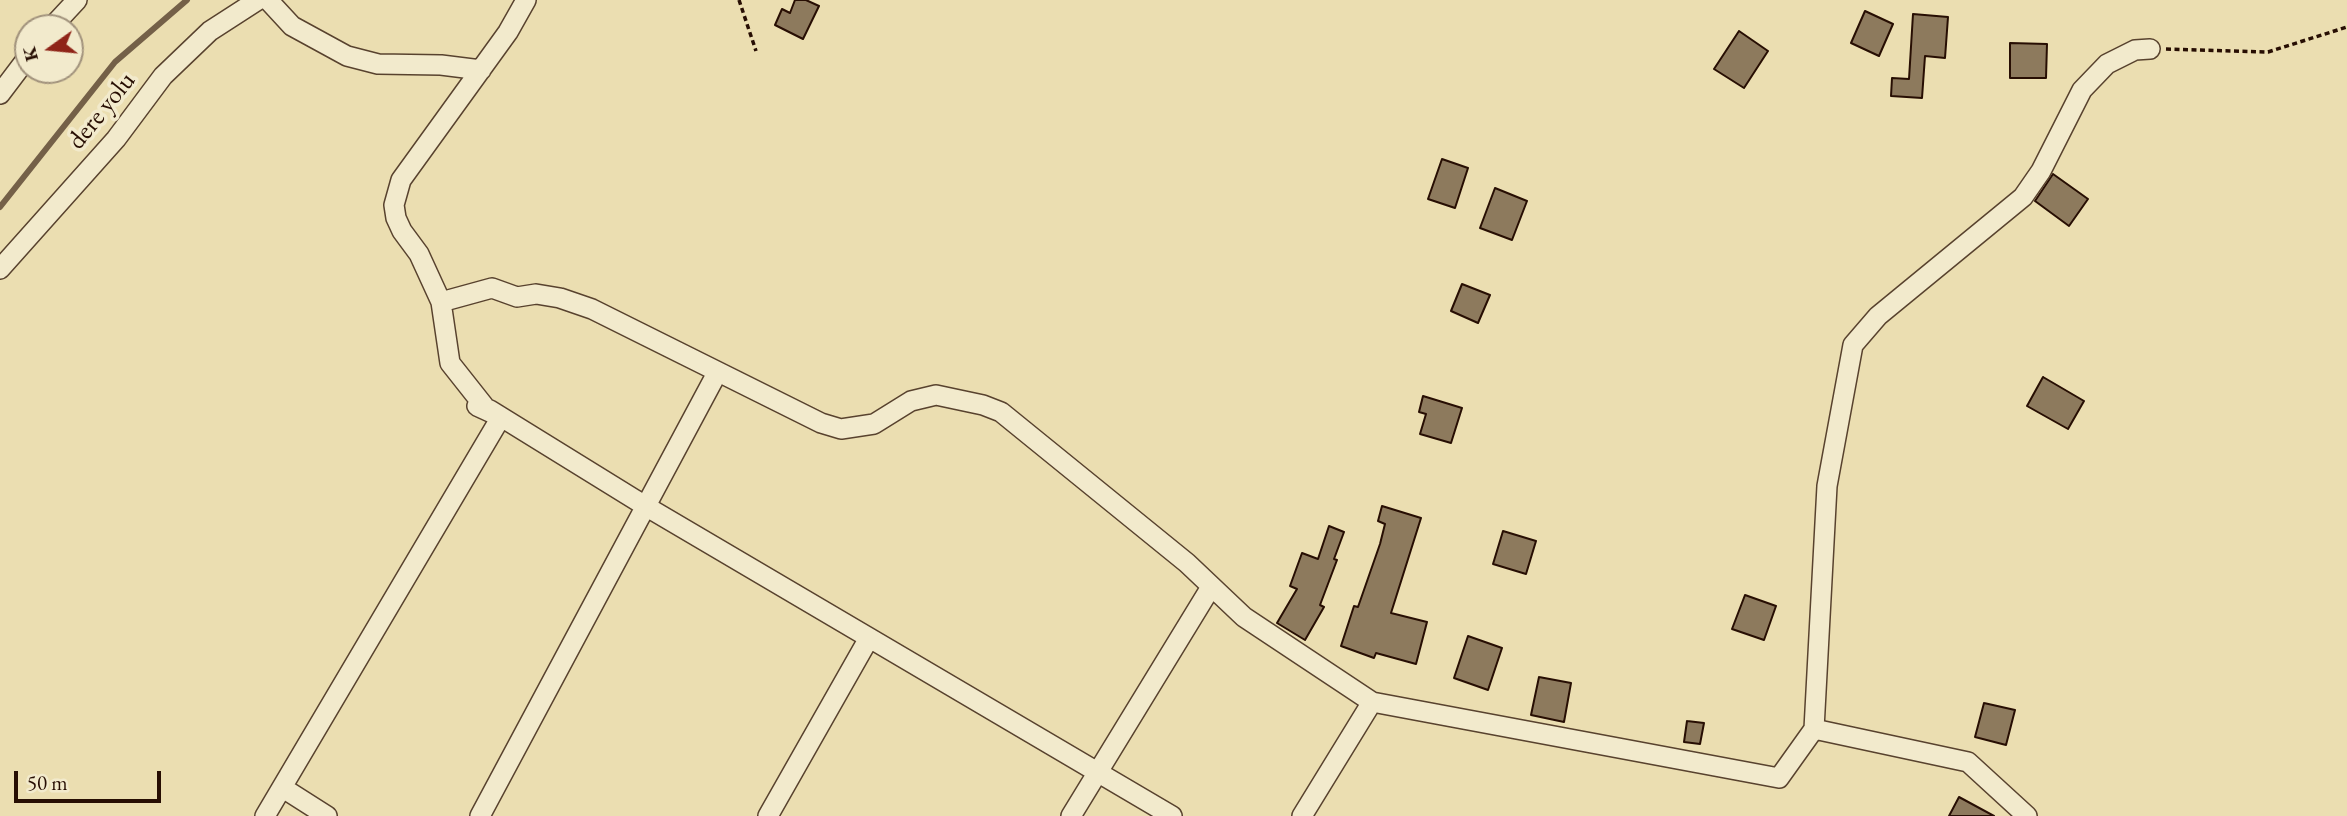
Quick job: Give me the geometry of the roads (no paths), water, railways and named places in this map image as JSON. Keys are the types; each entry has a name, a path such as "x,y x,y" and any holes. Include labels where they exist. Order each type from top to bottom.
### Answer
{"street":[{"path":"64,14 77,0"},
{"name":"dere yolu","path":"0,269 116,139 163,76 210,31 257,0"},
{"path":"268,0 292,26 347,56 378,64 441,65 481,70"},
{"path":"526,0 508,32 401,180 394,205 402,231 419,254 440,302 450,363 484,406 501,417 647,507 1171,816"},
{"path":"440,302 492,288 517,297 536,294 560,298 592,309 821,423 841,429 874,424 911,401 936,395 983,405 1001,412 1176,555 1244,617 1372,702 1779,778 1814,729 1827,486 1853,345 1878,316 2023,197 2041,171 2082,90 2107,64 2135,50 2150,49"},
{"path":"0,94 14,76"},
{"path":"480,816 718,373"},
{"path":"265,816 501,417"},
{"path":"1071,816 1211,587"},
{"path":"768,816 869,638"},
{"path":"1301,816 1372,702"},
{"path":"1814,729 1968,762 2027,816"},
{"path":"283,788 327,816"}],"waterway":[{"path":"0,207 115,62 187,0"}]}
